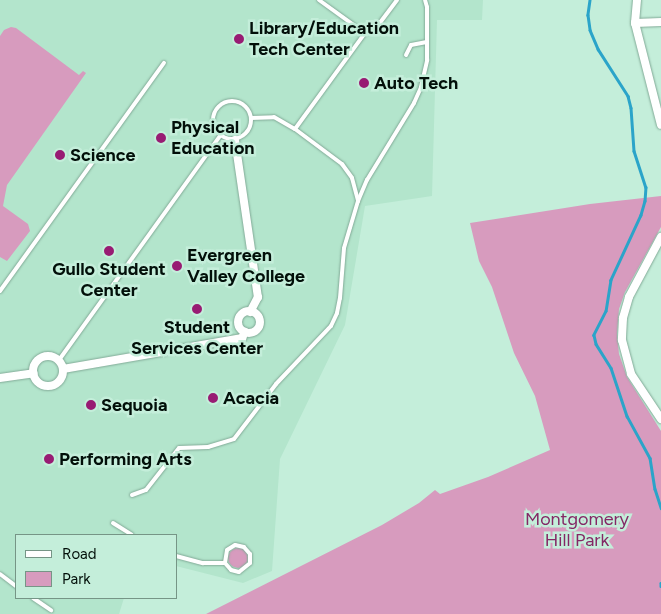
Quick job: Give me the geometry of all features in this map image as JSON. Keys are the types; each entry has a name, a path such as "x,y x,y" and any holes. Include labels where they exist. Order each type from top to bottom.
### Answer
{"street":[{"path":"638,0 635,23 661,125"},
{"path":"635,23 661,22"},
{"path":"235,140 258,297 250,312 241,315 238,321 240,328 245,332 252,332 259,325 258,318 250,312"},
{"path":"661,238 629,296 623,318 622,340 631,374 661,419"},
{"path":"63,369 242,338 245,332"},
{"path":"44,356 59,360 63,369 59,382 50,386 38,381 34,373 36,363 44,356"},
{"path":"0,378 34,373"}],"lane":[{"path":"319,0 365,33"},
{"path":"295,128 365,33 376,28 397,0"},
{"path":"132,496 146,490 179,448 208,448 234,438 276,384 331,326 337,313 340,298 344,248 358,200 367,180 414,103 421,87 427,60 425,0"},
{"path":"406,54 411,45 427,42"},
{"path":"0,291 164,63"},
{"path":"225,102 239,102 249,111 251,118 251,124 245,134 235,140 220,136 212,124 215,110 225,102"},
{"path":"251,118 274,117 295,128 347,169 358,200"},
{"path":"59,360 220,136"},
{"path":"113,523 130,534"},
{"path":"178,556 204,563 225,564 231,570 243,570 250,563 250,554 244,547 235,545 227,550 225,564"},
{"path":"0,574 15,585"},
{"path":"34,599 51,610"}],"shaded area":[{"name":"Evergreen Valley College","path":"0,0 483,0 482,20 437,20 432,196 365,206 345,325 280,459 272,571 243,583 178,567 178,534 15,534 15,599 124,599 119,614 0,614"}],"green space":[{"path":"11,27 16,28 79,75 83,71 86,73 7,185 3,206 28,224 30,231 7,261 0,257 0,36 4,30"},
{"name":"Montgomery Hill Park","path":"661,196 661,227 625,292 619,309 617,334 619,354 627,377 661,431 661,614 206,614 382,525 419,503 435,490 440,494 488,477 550,450 535,396 514,353 492,287 479,261 470,223 590,204"},
{"path":"238,548 245,551 248,558 245,565 238,568 231,565 228,558 231,551"}],"waterway":[{"path":"590,0 588,15 590,30 598,49 628,96 631,108 634,151 646,187 641,215 611,280 606,311 594,335 596,344 611,368 627,416 650,458 655,489 661,508"}],"place":[{"name":"Library/Education Tech Center","path":"239,39"},
{"name":"Auto Tech","path":"364,83"},
{"name":"Physical Education","path":"161,138"},
{"name":"Science","path":"60,155"},
{"name":"Gullo Student Center","path":"109,251"},
{"name":"Evergreen Valley College","path":"177,266"},
{"name":"Student Services Center","path":"197,309"},
{"name":"Acacia","path":"213,398"},
{"name":"Sequoia","path":"91,405"},
{"name":"Performing Arts","path":"49,459"}]}
